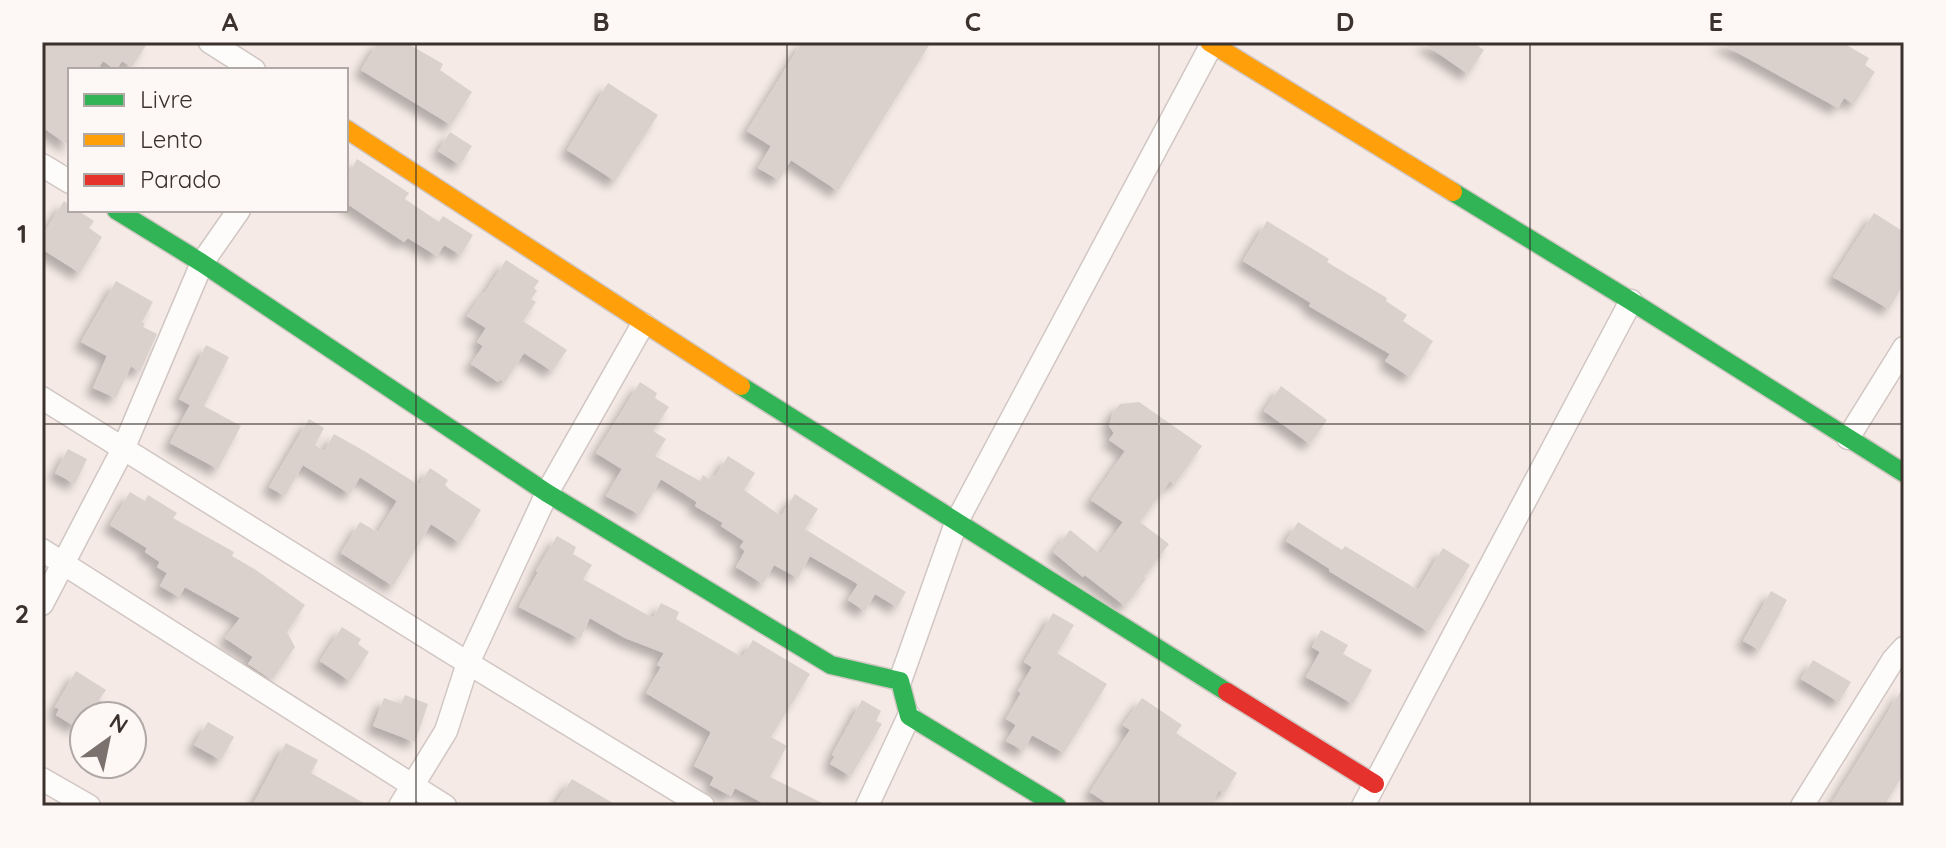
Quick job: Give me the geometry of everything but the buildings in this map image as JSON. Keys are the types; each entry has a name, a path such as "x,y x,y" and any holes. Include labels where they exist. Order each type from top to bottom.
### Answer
{"street":[{"path":"210,42 251,68"},
{"path":"867,806 909,716 900,681 956,523 1211,43 1904,473"},
{"path":"348,130 643,324 1375,784"},
{"path":"42,165 68,181"},
{"path":"119,212 202,263 547,493 831,665 900,681"},
{"path":"42,604 124,447 202,263 238,212"},
{"path":"1363,806 1631,301"},
{"path":"400,806 446,731 468,663 547,493 643,324"},
{"path":"1848,438 1904,348"},
{"path":"42,398 703,806"},
{"path":"42,550 445,806"},
{"path":"1802,806 1893,660 1904,648"},
{"path":"909,716 1057,806"},
{"path":"42,779 89,806"}],"traffic: fast":[{"path":"1453,192 1904,473"},
{"path":"119,212 202,263 547,493 831,665 900,681 909,716 1057,806"},
{"path":"741,386 1227,692"}],"traffic: slow":[{"path":"1209,42 1453,192"},
{"path":"348,130 741,386"}],"traffic: jam":[{"path":"1227,692 1375,784"}]}
